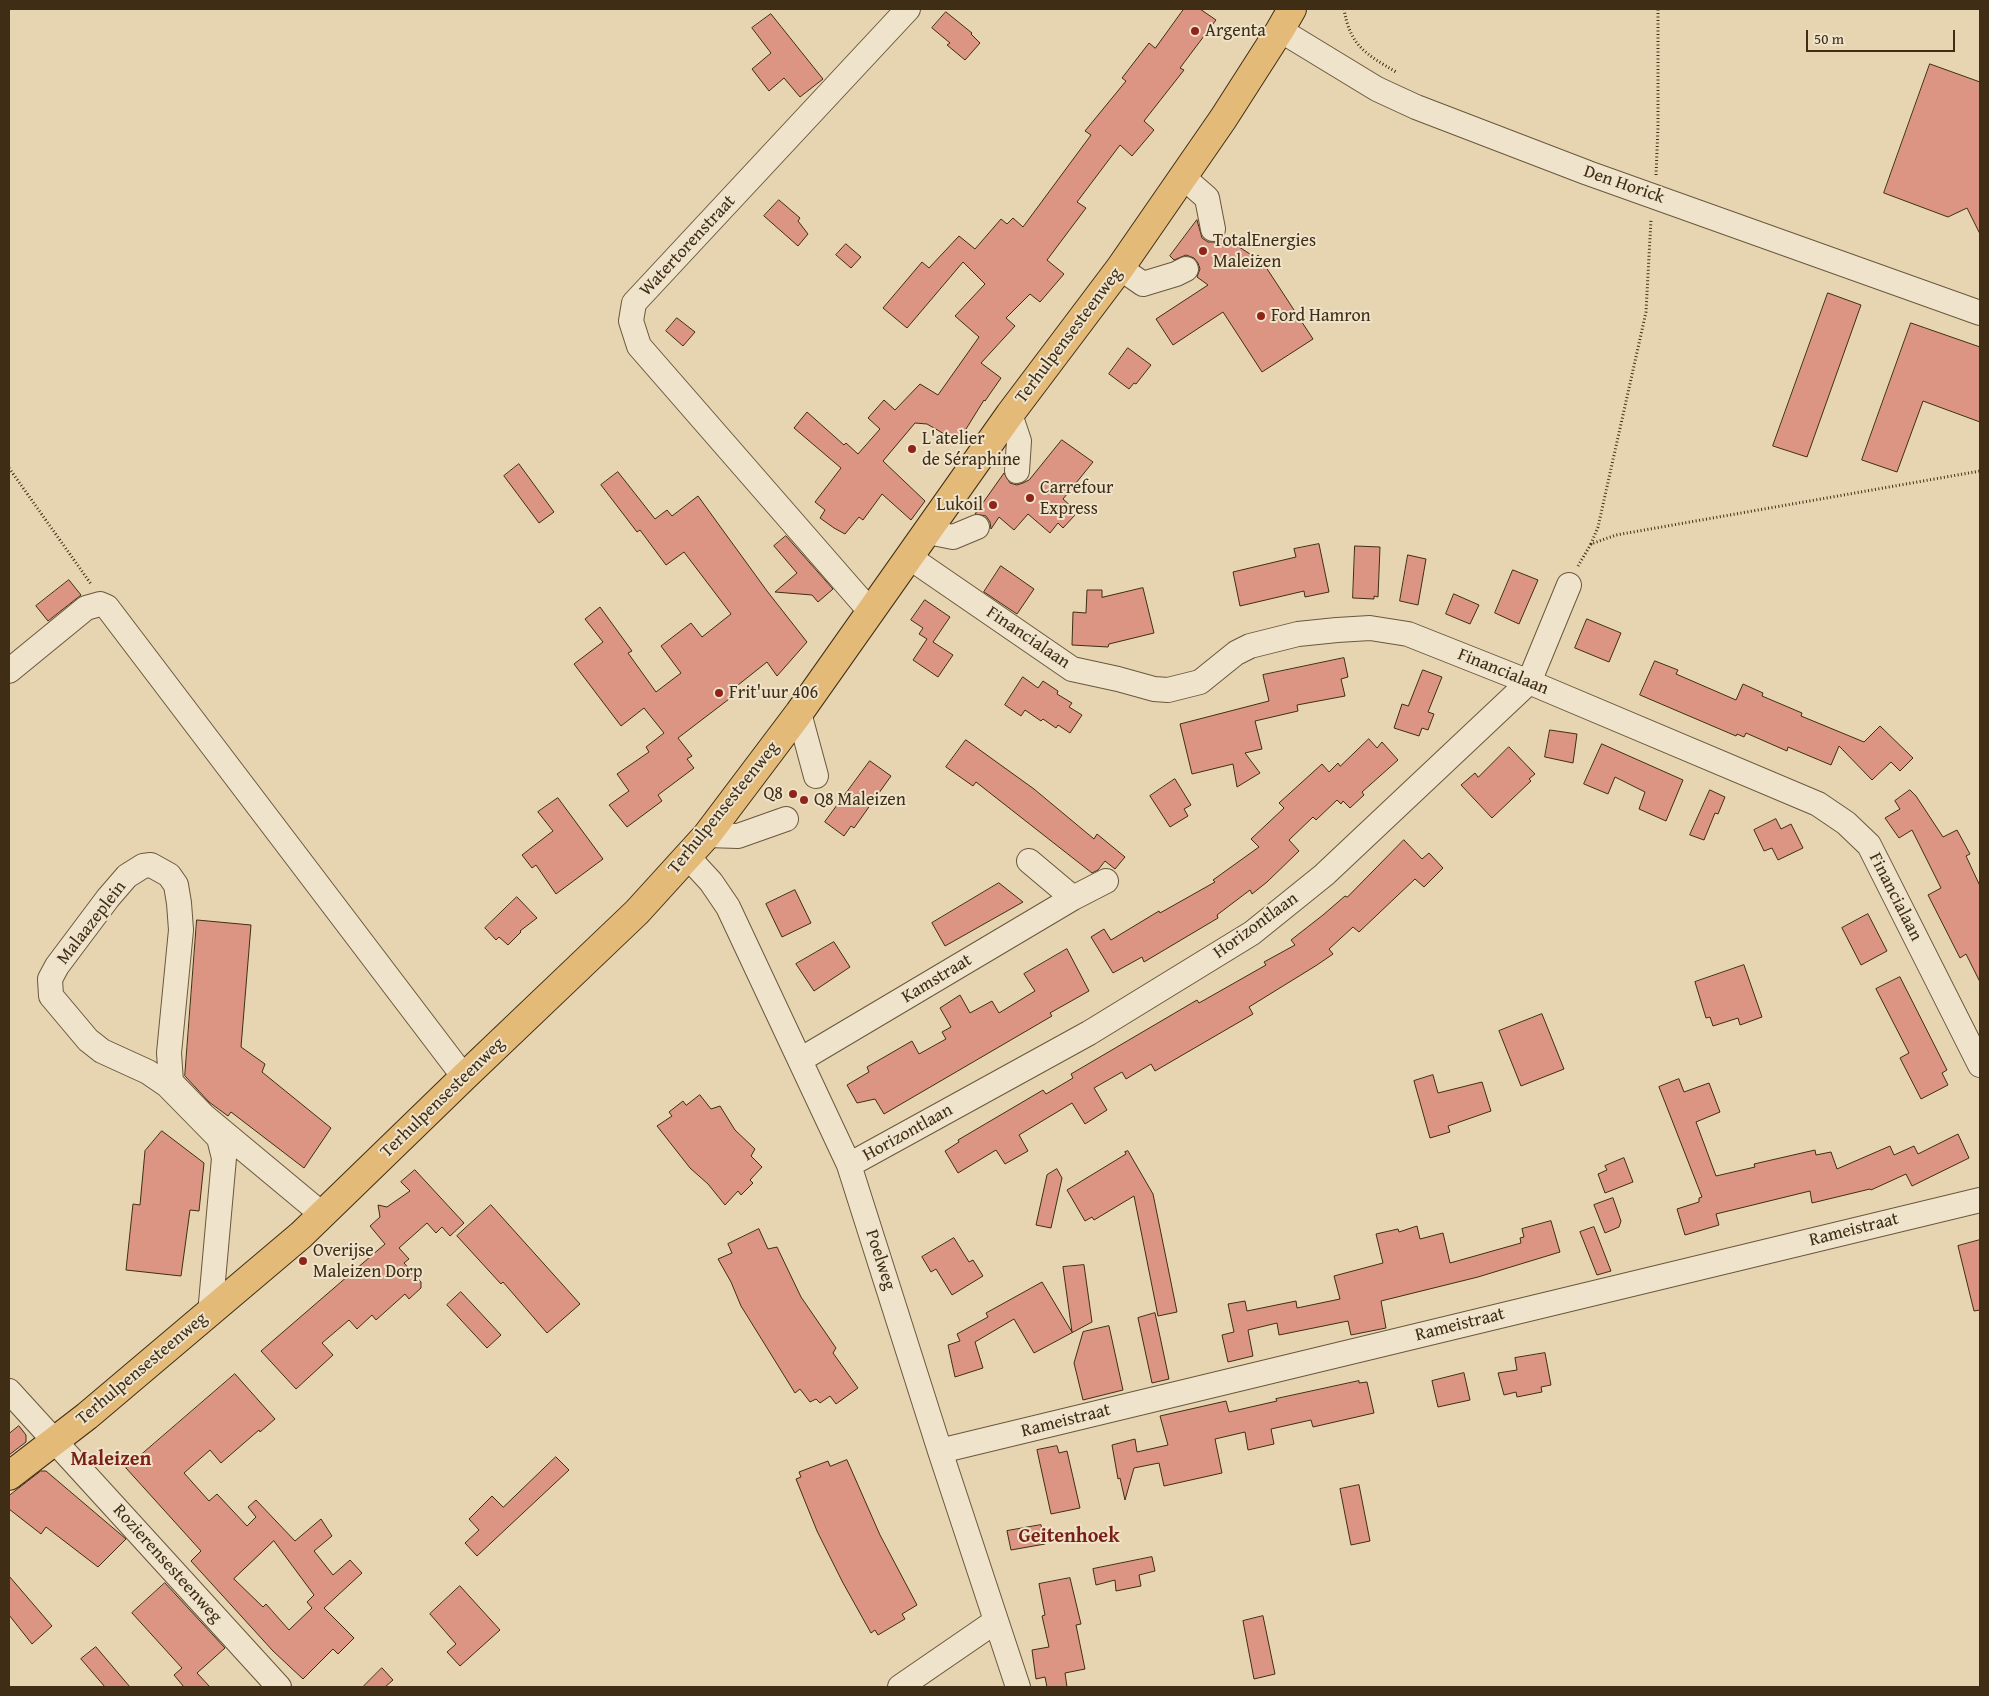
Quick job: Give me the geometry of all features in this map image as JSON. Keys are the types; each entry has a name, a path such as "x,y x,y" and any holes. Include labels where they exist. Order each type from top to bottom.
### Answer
{"main road":[{"name":"Terhulpensesteenweg","path":"9,1476 54,1442 210,1314 302,1235 637,912 688,857 707,835 799,713 1010,414 1120,268 1183,177 1286,19"}],"street":[{"name":"Watertorenstraat","path":"870,611 639,346 631,321 634,303 908,9"},
{"name":"Den Horick","path":"1286,19 1376,89 1400,100 1533,152 1658,183 1980,313"},
{"path":"1183,177 1207,198 1213,229"},
{"path":"1120,268 1143,284 1176,274 1186,268"},
{"path":"1010,414 1019,441 1017,471"},
{"path":"928,532 952,537 977,527"},
{"name":"Financialaan","path":"909,558 1072,669 1154,689 1168,690 1200,682 1236,653 1250,646 1298,634 1370,628 1408,634 1529,682 1818,804 1846,823 1869,845 1980,1065"},
{"name":"Horizontlaan","path":"850,1165 1089,1033 1252,933 1324,875 1529,682 1569,584"},
{"path":"9,671 86,608 100,604 107,607 464,1077"},
{"path":"799,713 816,776"},
{"path":"707,835 738,836 786,819"},
{"name":"Poelweg","path":"688,857 711,882 728,908 850,1165 940,1451 1018,1687"},
{"path":"1029,861 1073,898"},
{"name":"Malaazeplein","path":"210,1314 224,1158 219,1138 156,1076 102,1051 88,1040 63,1012 51,996 50,990 50,979 57,966 108,898 137,868 151,865 166,872 176,885 179,902 181,930 169,1053 171,1082 204,1116 323,1215"},
{"name":"Kamstraat","path":"800,1060 1073,898 1106,881"},
{"name":"Rameistraat","path":"940,1451 1980,1200"},
{"name":"Rozierensesteenweg","path":"9,1390 54,1442 279,1687"},
{"path":"900,1687 996,1621"}],"path":[{"path":"1344,9 1346,24 1352,38 1374,59 1400,75"},
{"path":"1569,584 1598,527 1646,312 1658,183 1658,9"},
{"path":"1646,172 1658,183"},
{"path":"9,468 107,607"},
{"path":"1591,544 1616,535 1980,471"}],"building":[{"path":"1184,9 1200,9 1216,20 1180,68 1184,70 1144,121 1154,130 1132,156 1120,145 1077,202 1086,208 1047,260 1064,274 1040,302 1030,294 1006,318 1015,326 981,363 1001,378 984,400 958,442 927,424 915,423 883,461 925,501 911,520 882,494 863,520 859,517 845,534 834,528 820,518 825,510 815,502 841,468 794,428 807,412 844,445 846,443 858,454 880,429 868,418 884,400 895,410 920,384 938,395 979,337 955,316 985,284 963,262 907,328 883,308 922,262 929,268 959,236 975,249 1001,219 1007,224 1013,218 1023,227 1091,135 1085,131 1126,81 1122,78 1149,43 1155,48"},
{"path":"946,12 972,33 980,43 965,60 947,45 950,43 932,28"},
{"path":"771,14 823,79 800,97 784,78 769,91 752,69 771,53 752,28"},
{"path":"1930,64 1980,82 1980,234 1967,208 1948,217 1884,193"},
{"path":"779,200 800,218 798,221 808,234 798,246 764,216"},
{"name":"Ford Hamron","path":"1197,220 1202,238 1208,242 1216,242 1224,237 1256,258 1258,255 1313,339 1262,372 1223,312 1173,345 1156,319 1208,285 1197,277 1200,269 1194,258 1186,255 1174,260 1170,256"},
{"path":"846,244 861,257 851,268 836,255"},
{"path":"1828,293 1861,305 1807,457 1773,446"},
{"path":"677,318 695,332 683,346 666,331"},
{"path":"1911,323 1980,347 1980,422 1923,401 1897,472 1862,460"},
{"path":"1128,348 1151,365 1136,384 1134,383 1129,389 1109,374"},
{"path":"1062,440 1093,462 1063,499 1072,507 1069,510 1075,515 1063,528 1058,523 1050,533 1028,514 1014,530 999,517 991,529 990,522 986,516 975,514 1004,473 1010,483 1017,485 1029,480"},
{"path":"519,464 554,512 539,523 504,476"},
{"path":"618,472 655,519 667,510 672,516 698,496 767,591 807,642 777,676 767,662 733,689 733,696 678,738 692,756 687,759 694,768 658,795 662,801 627,827 609,805 629,791 617,774 649,752 646,747 664,733 644,708 621,726 574,664 603,642 585,619 600,607 632,651 628,653 656,692 681,673 661,646 691,623 702,637 731,614 684,552 666,565 640,530 637,532 601,485"},
{"path":"786,536 833,589 818,602 812,595 775,592 797,573 774,546"},
{"path":"1319,544 1329,592 1305,597 1304,591 1240,606 1233,572 1296,557 1294,549"},
{"path":"1355,546 1380,547 1378,597 1374,596 1374,599 1353,598"},
{"path":"1408,555 1426,559 1418,605 1400,601"},
{"path":"1001,566 1034,589 1017,614 984,592"},
{"path":"1513,570 1538,580 1519,624 1495,613"},
{"path":"69,580 81,595 48,621 36,606"},
{"path":"1143,588 1154,633 1109,644 1108,647 1072,645 1073,612 1086,613 1087,590 1102,590 1102,597"},
{"path":"1454,594 1479,605 1470,624 1446,614"},
{"path":"925,600 950,617 933,642 953,655 938,677 913,660 927,639 919,634 923,628 911,620"},
{"path":"1587,619 1621,633 1609,662 1575,648"},
{"path":"1344,658 1348,677 1341,679 1345,696 1297,705 1298,711 1255,721 1262,749 1245,753 1260,773 1237,787 1233,764 1192,774 1180,724 1269,701 1263,675"},
{"path":"1655,661 1678,670 1676,674 1736,700 1743,684 1763,693 1762,696 1802,713 1801,716 1864,742 1880,726 1913,758 1900,771 1891,762 1872,780 1839,746 1831,765 1788,747 1787,751 1746,733 1744,737 1737,734 1736,736 1640,695"},
{"path":"1423,670 1442,677 1428,712 1434,714 1428,730 1422,728 1419,736 1394,728 1402,704 1408,706"},
{"path":"1023,677 1038,688 1043,681 1058,691 1057,694 1072,703 1069,707 1082,715 1070,733 1058,725 1056,728 1043,719 1041,721 1025,710 1021,716 1005,705"},
{"path":"1550,730 1577,734 1573,763 1545,757"},
{"path":"1369,739 1377,748 1382,742 1398,760 1362,792 1364,795 1350,808 1343,801 1341,804 1337,800 1316,820 1313,817 1289,840 1299,851 1267,882 1252,894 1250,890 1217,915 1218,918 1144,962 1142,957 1113,973 1091,937 1104,929 1111,940 1159,911 1160,913 1215,882 1213,880 1259,847 1251,839 1284,808 1279,803 1322,764 1329,772 1338,763 1340,766"},
{"path":"966,740 1034,789 1094,839 1097,834 1125,857 1115,869 1105,861 1098,870 1092,873 976,782 973,786 946,767"},
{"path":"1602,744 1683,780 1666,821 1639,809 1645,792 1615,777 1608,794 1584,784"},
{"path":"1509,747 1535,774 1529,779 1531,781 1492,818 1461,785 1475,773 1478,777"},
{"path":"870,761 891,776 854,828 851,826 844,836 825,822"},
{"path":"1175,779 1191,805 1184,809 1188,816 1170,827 1150,796"},
{"path":"1710,790 1725,797 1718,814 1715,813 1704,840 1690,835"},
{"path":"1910,790 1943,837 1957,830 1970,854 1966,856 1980,886 1980,982 1966,954 1960,958 1928,895 1941,888 1912,830 1899,838 1885,818 1900,809 1895,801"},
{"path":"558,798 603,859 556,894 536,865 532,868 522,855 553,831 538,812"},
{"path":"1776,819 1781,829 1791,824 1803,848 1778,860 1772,848 1764,851 1754,830"},
{"path":"1404,840 1422,859 1429,853 1443,868 1424,887 1415,879 1359,932 1353,927 1329,949 1333,954 1249,1007 1253,1014 1155,1071 1151,1064 1126,1079 1122,1072 1094,1088 1107,1110 1085,1124 1072,1103 1019,1135 1028,1151 1005,1164 996,1150 958,1173 945,1151 959,1142 958,1140 1043,1090 1046,1094 1073,1078 1071,1074 1197,1000 1199,1003 1266,965 1264,962 1295,945 1291,940 1345,896 1347,897"},
{"path":"999,883 1023,902 945,946 932,923"},
{"path":"795,890 811,923 782,937 766,904"},
{"path":"517,897 537,918 520,931 508,945 499,937 496,940 485,928"},
{"path":"1868,914 1887,951 1861,965 1842,928"},
{"path":"197,920 251,925 241,1047 265,1064 262,1072 331,1128 304,1168 231,1112 228,1116 209,1102 185,1076"},
{"path":"834,942 850,967 814,991 796,964"},
{"path":"1067,949 1089,991 1050,1013 1052,1016 884,1114 875,1099 857,1103 847,1085 869,1072 867,1067 912,1041 919,1054 946,1039 942,1032 951,1027 940,1008 960,995 970,1013 992,1001 999,1013 1035,991 1024,974"},
{"path":"1744,965 1762,1017 1740,1025 1738,1018 1713,1026 1710,1017 1706,1018 1695,982"},
{"path":"1900,977 1947,1070 1942,1073 1948,1085 1921,1099 1900,1058 1909,1053 1876,989"},
{"path":"1542,1014 1564,1069 1521,1086 1499,1031"},
{"path":"1433,1075 1438,1093 1482,1082 1491,1111 1448,1126 1450,1132 1430,1138 1414,1081"},
{"path":"1679,1079 1684,1092 1709,1083 1720,1112 1696,1122 1716,1176 1755,1167 1754,1164 1815,1150 1816,1155 1831,1152 1837,1169 1890,1146 1894,1155 1914,1146 1918,1154 1958,1134 1969,1158 1912,1186 1906,1174 1871,1190 1812,1203 1810,1191 1716,1214 1719,1225 1685,1235 1677,1209 1699,1202 1699,1198 1702,1197 1659,1087"},
{"path":"700,1095 711,1109 720,1106 735,1130 755,1149 751,1156 762,1167 750,1180 753,1183 741,1195 738,1191 725,1205 708,1184 690,1168 657,1126 672,1116 669,1112 683,1101 686,1105"},
{"path":"162,1131 204,1163 199,1211 190,1210 181,1276 126,1270 133,1204 140,1205 145,1151"},
{"path":"1128,1151 1153,1194 1177,1312 1158,1316 1134,1196 1094,1220 1092,1217 1085,1221 1067,1190"},
{"path":"1624,1158 1633,1182 1605,1193 1598,1174 1607,1170 1605,1166"},
{"path":"1057,1169 1062,1178 1051,1228 1036,1225 1047,1175"},
{"path":"415,1170 464,1223 450,1236 442,1227 436,1233 427,1223 399,1248 409,1259 404,1263 421,1282 421,1288 409,1299 405,1294 376,1320 372,1315 357,1329 349,1320 322,1343 333,1355 296,1389 261,1351 385,1244 370,1226 380,1217 378,1205 387,1207 410,1191 401,1182"},
{"path":"1613,1198 1621,1221 1619,1227 1605,1233 1594,1205"},
{"path":"491,1205 580,1304 547,1333 503,1282 501,1284 457,1236"},
{"path":"1551,1221 1560,1252 1478,1277 1381,1301 1386,1328 1351,1335 1348,1321 1279,1335 1277,1323 1248,1330 1253,1356 1228,1362 1222,1335 1234,1332 1228,1304 1245,1301 1247,1311 1296,1301 1297,1308 1340,1299 1334,1276 1383,1263 1376,1234 1398,1229 1399,1232 1417,1226 1420,1239 1443,1233 1450,1263 1521,1243 1520,1238 1524,1237 1522,1229"},
{"path":"1594,1227 1611,1271 1597,1275 1580,1232"},
{"path":"759,1229 768,1249 777,1247 801,1297 836,1348 833,1353 858,1388 836,1404 830,1396 820,1403 816,1399 810,1402 800,1389 795,1393 741,1306 731,1282 718,1259 732,1253 728,1244"},
{"path":"954,1238 969,1262 973,1260 983,1276 952,1295 936,1269 931,1272 922,1257"},
{"path":"1980,1240 1980,1310 1974,1311 1958,1246"},
{"path":"1084,1265 1092,1322 1034,1353 1014,1319 975,1342 983,1368 955,1377 948,1345 960,1341 957,1334 988,1317 986,1313 1042,1282 1072,1332 1063,1267"},
{"path":"461,1292 501,1335 487,1348 447,1305"},
{"path":"1155,1313 1169,1379 1152,1383 1138,1318"},
{"path":"1109,1326 1123,1390 1083,1400 1074,1363 1083,1332"},
{"path":"1545,1353 1551,1385 1541,1387 1542,1392 1517,1397 1516,1392 1504,1395 1498,1373 1517,1370 1515,1358"},
{"path":"1464,1373 1470,1400 1438,1407 1432,1381"},
{"path":"235,1374 275,1419 260,1432 259,1430 221,1463 210,1450 184,1473 209,1501 217,1494 247,1526 256,1517 248,1507 256,1500 295,1541 321,1519 332,1536 314,1551 333,1575 350,1560 362,1573 324,1608 354,1638 338,1654 333,1649 303,1679 273,1651 191,1561 201,1551 126,1468","holes":["274,1541 314,1595 307,1602 312,1608 289,1630 266,1604 263,1607 234,1579"]},
{"path":"1359,1381 1359,1383 1367,1382 1374,1413 1313,1427 1311,1420 1271,1429 1274,1444 1248,1450 1245,1432 1215,1439 1222,1473 1164,1486 1159,1463 1134,1468 1125,1500 1120,1478 1118,1479 1112,1445 1135,1439 1137,1452 1168,1445 1160,1416 1226,1401 1229,1412 1277,1401 1276,1399"},
{"path":"19,1426 26,1435 26,1442 9,1455 9,1434"},
{"path":"1057,1446 1059,1453 1067,1451 1080,1508 1051,1514 1037,1450"},
{"path":"556,1457 569,1470 477,1556 465,1543 479,1530 469,1519 492,1496 503,1507"},
{"path":"847,1460 880,1535 917,1605 902,1614 905,1619 878,1635 875,1630 871,1633 843,1583 817,1531 796,1479 801,1477 799,1472 828,1461 830,1466"},
{"path":"41,1471 46,1471 126,1539 98,1567 46,1527 41,1534 9,1509 9,1496"},
{"path":"1359,1485 1370,1541 1351,1545 1340,1489"},
{"path":"1041,1525 1045,1544 1011,1550 1007,1531"},
{"path":"1152,1557 1155,1571 1139,1575 1141,1586 1116,1591 1115,1580 1096,1585 1093,1569"},
{"path":"9,1576 52,1626 32,1644 9,1615"},
{"path":"1070,1578 1081,1624 1076,1625 1085,1669 1065,1673 1067,1687 1047,1687 1045,1677 1036,1679 1032,1650 1049,1647 1042,1616 1045,1615 1039,1584"},
{"path":"165,1583 225,1648 197,1673 210,1687 184,1687 174,1675 182,1668 132,1613"},
{"path":"460,1586 500,1630 460,1666 447,1652 456,1644 430,1614"},
{"path":"1263,1616 1275,1674 1254,1679 1243,1621"},
{"path":"96,1647 130,1687 105,1687 81,1659"},
{"path":"382,1668 393,1680 385,1687 363,1687"}],"place":[{"name":"Argenta","path":"1195,31"},
{"name":"TotalEnergies Maleizen","path":"1203,251"},
{"name":"Ford Hamron","path":"1261,316"},
{"name":"L'atelier de Séraphine","path":"912,449"},
{"name":"Carrefour Express","path":"1030,498"},
{"name":"Lukoil","path":"993,505"},
{"name":"Frit'uur 406","path":"719,693"},
{"name":"Q8","path":"793,794"},
{"name":"Q8 Maleizen","path":"804,800"},
{"name":"Overijse Maleizen Dorp","path":"303,1261"}],"district":[{"name":"Maleizen","path":"111,1460"},
{"name":"Geitenhoek","path":"1069,1537"}]}
